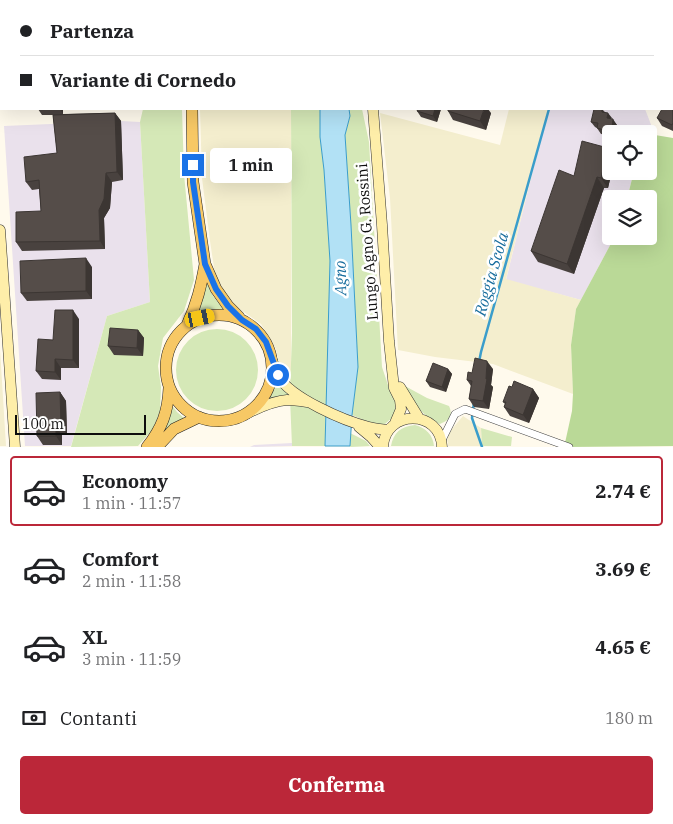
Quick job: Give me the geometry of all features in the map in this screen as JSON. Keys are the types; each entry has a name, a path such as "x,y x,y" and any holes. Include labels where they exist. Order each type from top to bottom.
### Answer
{"main road":[{"path":"192,110 193,182 205,264 216,289 228,306 242,320 256,329 266,342 278,375 288,388 307,402 371,432 381,446"},
{"name":"Lungo Agno G. Rossini","path":"373,110 389,341 394,388 400,400 401,409 381,446"},
{"path":"0,230 15,446"},
{"path":"187,325 195,308 205,264"},
{"path":"242,320 229,316 214,315 200,318 187,325 175,337 168,352 165,370 169,386 176,400 186,410 199,417 215,421 232,420 268,404 286,400 307,402"},
{"path":"248,413 260,402 268,389 272,373 271,357"},
{"name":"Lungo Agno G. Rossini","path":"393,373 419,418 433,426"},
{"path":"147,446 161,427 168,404 169,386"},
{"path":"157,446 174,429 199,417"},
{"path":"371,432 392,427 402,420 419,418"},
{"path":"433,426 438,432 442,444"}],"street":[{"path":"442,444 455,414 465,409 569,446"},
{"path":"433,426 437,428 443,427 451,422"}],"shaded area":[{"path":"200,110 291,110 291,382 283,373 276,349 261,324 238,308 226,295 215,274 202,178"},
{"path":"509,110 548,110 506,279 581,300 576,309 571,345 573,394 493,364 435,357 398,350 390,198 380,113 500,145"},
{"path":"548,110 645,110 651,125 602,125 602,180 632,180 629,190 602,190 602,245 610,245 581,300 506,280"},
{"path":"121,121 140,122 150,302 107,316 71,446 25,446 4,126"},
{"path":"0,349 6,446 0,446"},
{"path":"463,416 481,428 482,446 448,446 447,435"},
{"path":"292,443 292,446 250,447 254,445"}],"green space":[{"path":"143,110 182,110 184,174 194,280 184,311 163,338 158,366 161,387 160,411 153,429 138,446 71,447 107,316 150,302 140,122"},
{"path":"291,110 320,110 320,137 330,261 325,446 292,446 290,398 268,400 273,391 275,381 284,391 290,394 292,333"},
{"path":"349,110 362,110 369,142 382,367 396,403 394,416 385,424 373,424 352,415 358,367 345,135 350,116"},
{"path":"657,135 673,138 673,446 567,447 565,443 572,411 573,394 571,345 576,309 610,245 657,245 657,190 629,190 632,180 657,180"},
{"path":"205,279 213,296 223,309 209,309 196,314"},
{"path":"217,329 233,332 246,341 255,354 258,370 255,386 246,399 233,408 217,411 201,408 188,399 179,386 176,370 179,354 188,341 201,332"},
{"path":"405,386 427,398 449,406 451,415 440,424 433,421 415,403"},
{"path":"171,404 185,419 162,433"},
{"path":"415,425 428,432 434,446 391,446 398,431"},
{"path":"481,428 512,437 511,446 482,446"},
{"path":"350,433 366,441 370,446 350,447"}],"water":[{"name":"Agno","path":"320,110 349,110 350,116 345,135 358,367 350,446 325,446 330,261 320,137"}],"building":[{"path":"418,110 435,110 433,116"},
{"path":"448,110 484,110 480,121"},
{"path":"594,110 602,110 602,112 608,113 607,118 613,119 612,125 602,125 602,129 597,128 598,123 591,122"},
{"path":"661,110 673,110 672,125 657,118"},
{"path":"115,113 117,172 106,173 104,199 99,210 100,241 16,242 16,212 41,211 39,180 26,182 24,157 57,153 53,115"},
{"path":"582,141 602,146 601,178 597,177 567,264 531,251 559,170 574,176"},
{"path":"86,258 86,291 21,293 20,261"},
{"path":"55,310 73,310 73,360 55,359 55,372 36,371 38,339 53,340"},
{"path":"110,328 138,330 137,348 108,346"},
{"path":"475,358 487,361 487,379 483,401 469,399 472,381 467,380 468,372 472,373"},
{"path":"433,363 448,369 442,387 426,381"},
{"path":"514,381 533,389 523,415 504,407 506,402 503,402 509,386 512,387"},
{"path":"60,392 61,426 56,426 56,436 37,436 36,393"}],"waterway":[{"name":"Roggia Scola","path":"479,362 549,110"},
{"name":"Roggia Scola","path":"474,402 472,418 482,447"}],"route":[{"path":"193,165 193,182 205,264 216,289 228,306 242,320 256,329 266,342 278,375"}]}
